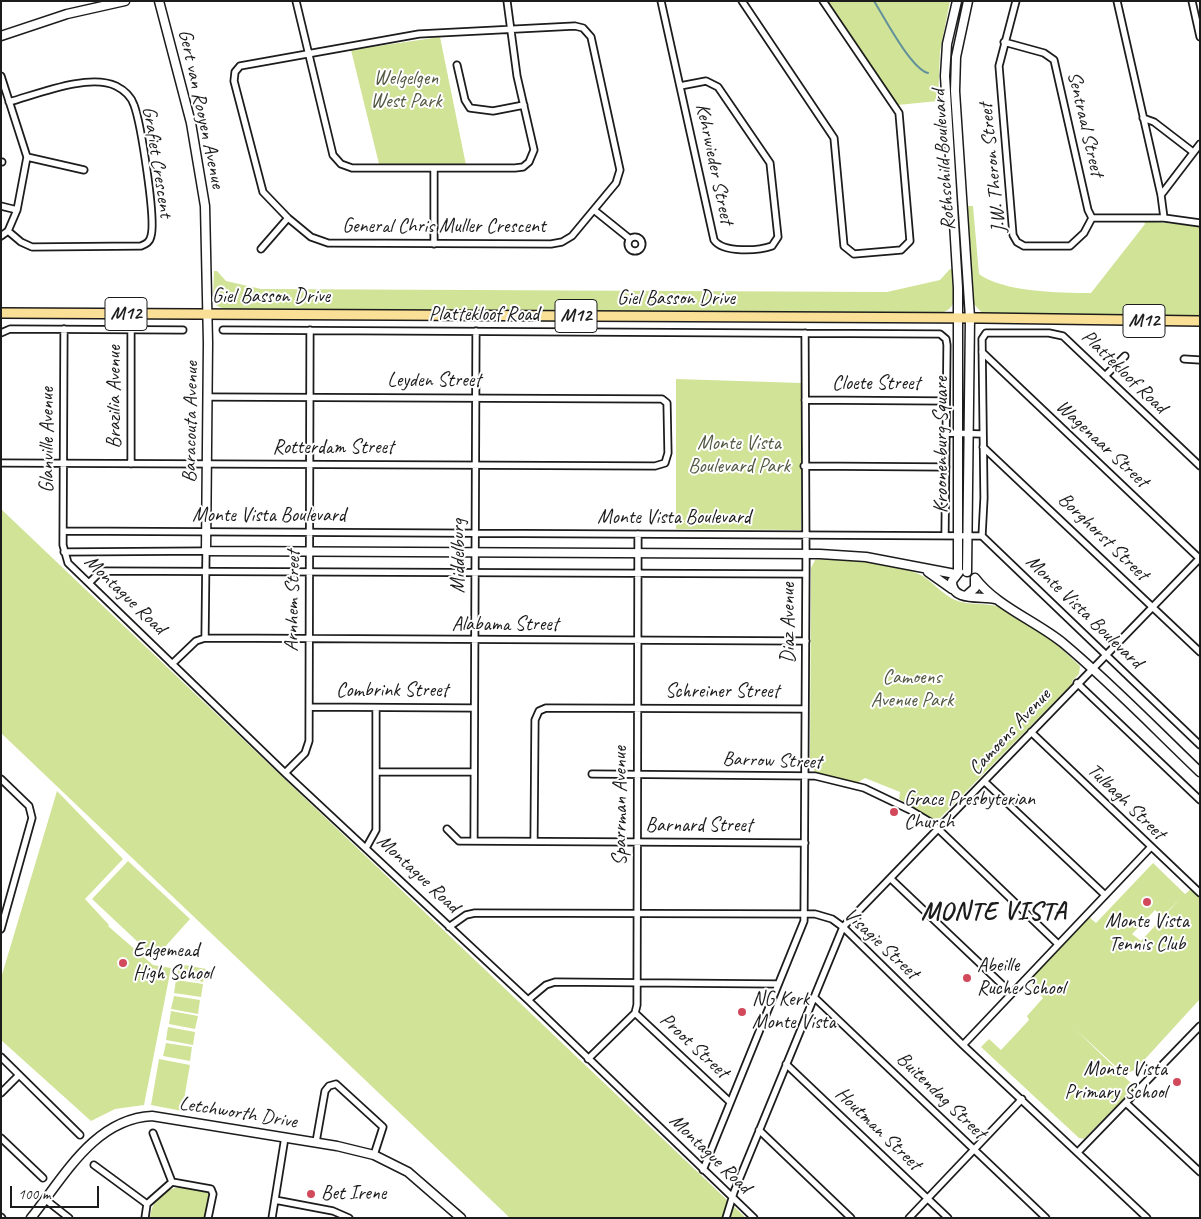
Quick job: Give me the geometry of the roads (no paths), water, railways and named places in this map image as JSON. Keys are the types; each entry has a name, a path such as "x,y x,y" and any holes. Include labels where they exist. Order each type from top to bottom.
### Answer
{"main road":[{"name":"Giel Basson Drive","path":"1,313 1200,321"}],"street":[{"path":"1,36 67,14 125,1"},
{"name":"Gert van Rooyen Avenue","path":"159,1 192,123 200,169 207,236 207,314"},
{"path":"296,1 334,155 338,162 347,167 515,168 527,165 532,159 534,150 518,76 507,1"},
{"name":"Kehrwieder Street","path":"661,1 714,240 720,246 730,248 772,246 777,241 778,228 770,163 718,87 706,81 680,86"},
{"path":"742,1 834,138 844,246 854,254 902,250 910,241 899,113 823,1"},
{"name":"Rothschild Boulevard","path":"957,1 947,44 945,94 959,318"},
{"name":"Rothschild Boulevard","path":"968,1 956,56 954,91 970,318"},
{"name":"J.W. Theron Street","path":"1016,1 999,66 1015,240 1027,246 1070,246 1084,233 1092,218"},
{"path":"1117,1 1161,195 1164,218"},
{"path":"1192,1 1200,38"},
{"name":"General Chris Muller Crescent","path":"575,26 583,28 591,37 620,165 616,182 568,240 558,244 328,243 311,237 268,198 260,184 234,76 238,68 244,64 308,53 419,34 575,26"},
{"name":"Sentraal Street","path":"1004,42 1044,54 1054,60 1088,210 1092,218"},
{"path":"457,65 465,100 470,108 493,111 524,105"},
{"path":"1,76 27,157 17,210 8,231 1,236"},
{"name":"Grafiet Crescent","path":"8,231 21,242 40,248 141,246 146,244 152,236 150,191 134,104 128,94 110,84 88,82 9,102"},
{"path":"1143,118 1154,122 1193,152"},
{"path":"1161,195 1200,144"},
{"path":"27,157 84,170"},
{"path":"434,168 434,244"},
{"path":"1,206 17,210"},
{"path":"594,210 630,239"},
{"path":"261,249 288,218"},
{"path":"1092,218 1164,218 1200,224"},
{"name":"Baracouta Avenue","path":"205,638 207,314"},
{"name":"Kroonenburg Square","path":"957,573 959,318"},
{"name":"Kroonenburg Square","path":"967,572 969,535 970,318"},
{"path":"1,334 10,329 183,330"},
{"name":"Glanville Avenue","path":"64,329 64,552"},
{"name":"Brazilia Avenue","path":"131,330 131,464"},
{"name":"Plattekloof Road","path":"223,330 935,333 944,336 947,345"},
{"name":"Arnhem Street","path":"285,773 308,747 310,706 310,330"},
{"name":"Middelburg","path":"474,841 476,331"},
{"name":"Diaz Avenue","path":"703,1170 804,921 806,641 805,332"},
{"name":"Plattekloof Road","path":"984,335 989,333 1060,334 1200,466"},
{"name":"Kroonenburg Square","path":"982,536 982,352 984,335"},
{"name":"Kroonenburg Square","path":"945,535 947,345"},
{"name":"Wagenaar Street","path":"982,352 1200,558"},
{"path":"1106,376 1125,356"},
{"path":"1184,359 1200,360"},
{"name":"Leyden Street","path":"206,396 662,399 667,403 668,453 665,463"},
{"name":"Cloete Street","path":"805,400 946,401"},
{"path":"946,433 982,434"},
{"name":"Borghorst Street","path":"983,447 1200,652"},
{"name":"Rotterdam Street","path":"2,462 655,466 665,463"},
{"path":"804,466 946,467"},
{"name":"Monte Vista Boulevard","path":"63,531 982,536 1200,745"},
{"name":"Sparrman Avenue","path":"635,1013 638,982 638,534"},
{"name":"Monte Vista Boulevard","path":"64,552 806,554 866,557 917,568 957,573"},
{"name":"Montague Road","path":"64,552 68,563 172,664 285,773 528,1000 754,1218"},
{"name":"Camoens Avenue","path":"842,927 985,782 1077,683 1200,558"},
{"name":"Monte Vista Boulevard","path":"917,568 935,576 952,589"},
{"path":"89,583 101,571 806,574"},
{"path":"967,572 975,578 975,588 968,596 959,595 952,589 952,581 957,573 967,572"},
{"name":"Monte Vista Boulevard","path":"975,578 983,588 998,600 1055,636 1200,772"},
{"name":"Monte Vista Boulevard","path":"968,596 998,600"},
{"path":"172,664 196,641 205,638"},
{"name":"Alabama Street","path":"205,638 475,641 806,641"},
{"path":"1077,683 1200,800"},
{"name":"Combrink Street","path":"310,706 474,708"},
{"path":"366,848 376,830 376,708"},
{"name":"Schreiner Street","path":"534,841 535,720 539,711 546,708 805,709"},
{"name":"Tulbagh Street","path":"1031,732 1200,894"},
{"path":"376,772 473,772"},
{"name":"Barrow Street","path":"592,774 815,776 864,788 912,811 938,830 1058,944"},
{"path":"1,779 26,803 32,815 4,908 1,929"},
{"path":"985,782 1105,895"},
{"name":"Barnard Street","path":"447,829 459,841 805,843"},
{"path":"963,1045 1150,848"},
{"path":"891,878 1011,993"},
{"path":"1194,888 1200,882"},
{"name":"Visagie Street","path":"449,927 466,915 475,914 821,914 832,919 842,927 963,1045 1147,1218"},
{"path":"726,1218 759,1130 842,927"},
{"path":"528,1000 546,985 555,982 778,984"},
{"name":"Buitendag Street","path":"814,997 1046,1218"},
{"path":"588,1059 635,1013"},
{"name":"Proot Street","path":"635,1013 730,1102"},
{"path":"1078,1152 1200,1026"},
{"path":"1,1057 80,1135"},
{"name":"Houtman Street","path":"786,1064 948,1218"},
{"path":"1,1093 19,1075"},
{"path":"316,1142 325,1091 329,1086 336,1084 383,1127 374,1155"},
{"path":"909,1218 1022,1099"},
{"path":"1126,1103 1199,1170"},
{"name":"Letchworth Drive","path":"31,1218 96,1138 110,1128 130,1119 148,1116 316,1142 374,1155 408,1172 461,1218"},
{"path":"759,1130 851,1218"},
{"path":"153,1132 172,1182"},
{"path":"272,1218 285,1137"},
{"path":"1,1138 43,1178"},
{"path":"94,1165 147,1204"},
{"path":"145,1218 147,1204 172,1182"},
{"path":"172,1182 211,1189 214,1194 208,1218"},
{"path":"46,1200 68,1218"},
{"path":"274,1200 333,1211 349,1218"}],"waterway":[{"path":"874,1 906,53 921,69 928,73"}],"place":[{"name":"Grace Presbyterian Church","path":"894,812"},
{"name":"Monte Vista Tennis Club","path":"1147,902"},
{"name":"Edgemead High School","path":"123,963"},
{"name":"Abeille Ruche School","path":"967,978"},
{"name":"NG Kerk Monte Vista","path":"742,1012"},
{"name":"Monte Vista Primary School","path":"1177,1082"},
{"name":"Bet Irene","path":"311,1194"}],"district":[{"name":"MONTE VISTA","path":"994,912"}],"park label":[{"name":"Welgelgen West Park","path":"406,90"},
{"name":"Monte Vista Boulevard Park","path":"739,456"},
{"name":"Camoens Avenue Park","path":"912,690"}]}
